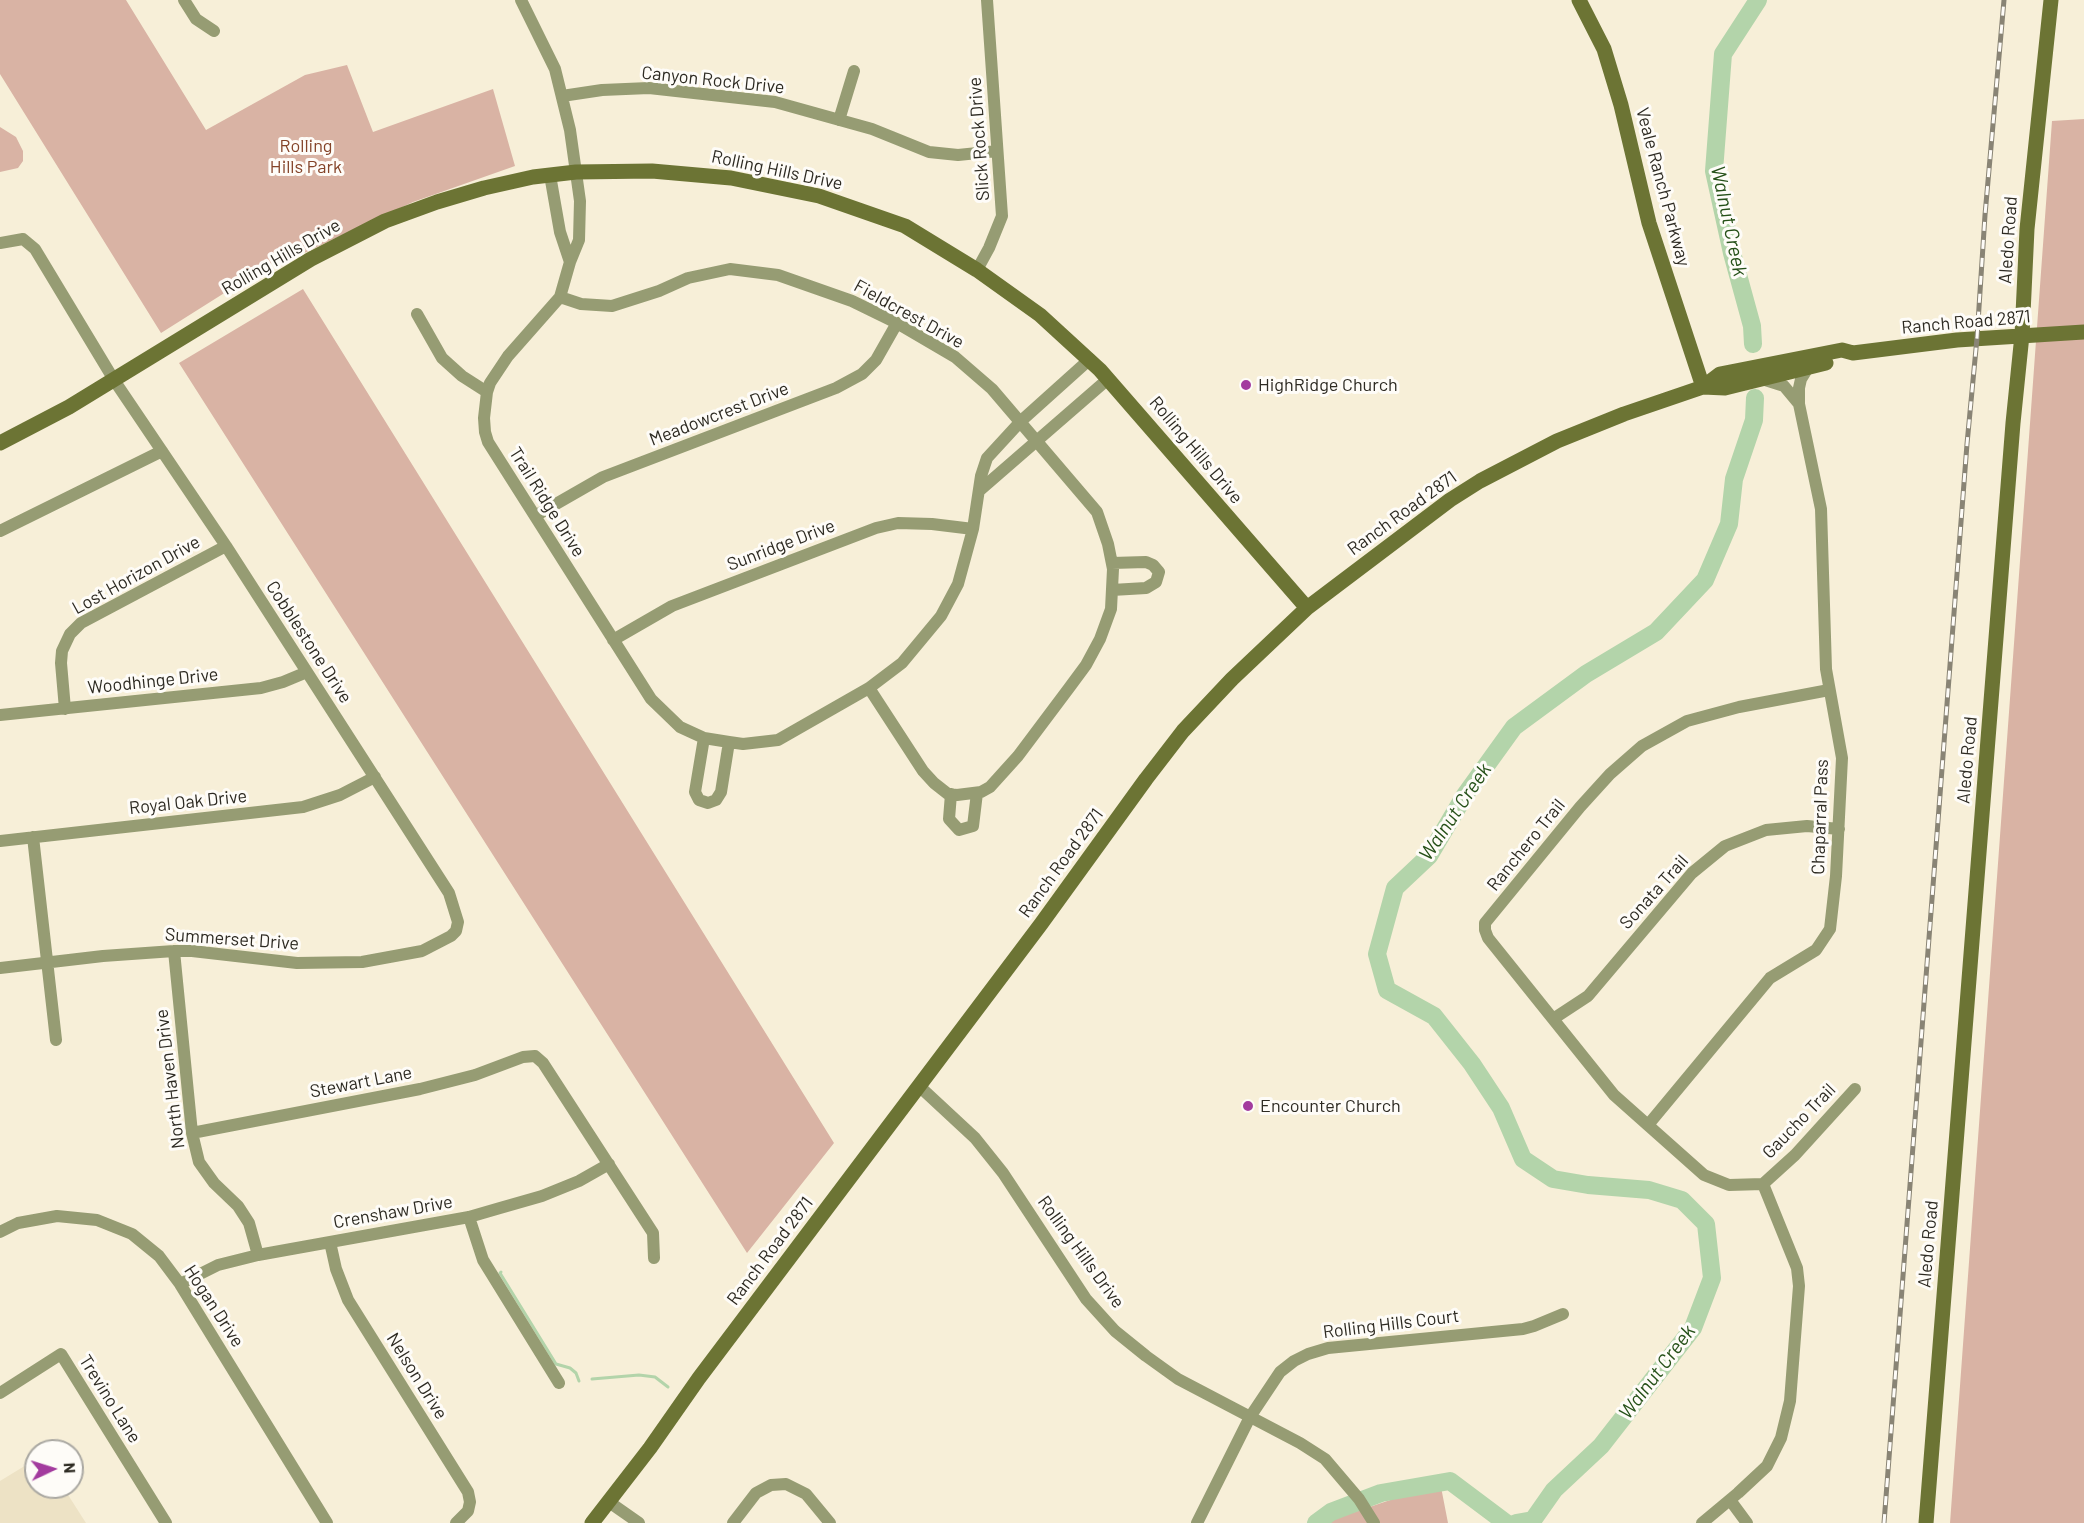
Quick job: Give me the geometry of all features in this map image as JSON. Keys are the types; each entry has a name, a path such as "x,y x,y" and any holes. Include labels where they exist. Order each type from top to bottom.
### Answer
{"street":[{"path":"184,0 196,19 214,31"},
{"name":"Trail Ridge Drive","path":"521,0 555,69 562,96 570,130 580,201 579,240 560,297 503,363 487,392 484,418 488,442 651,699 680,727 704,738 743,744 778,740 869,688 902,663 941,616 958,584 972,529 981,476 987,458 1021,421 1090,359"},
{"name":"Slick Rock Drive","path":"977,270 1002,216 987,0"},
{"name":"Veale Ranch Parkway","path":"1579,0 1604,49 1621,105 1649,223 1703,387"},
{"name":"Aledo Road","path":"1926,1523 2013,423 2022,335 2026,229 2051,0"},
{"path":"839,120 854,71"},
{"name":"Canyon Rock Drive","path":"562,96 602,90 649,88 776,102 872,129 929,152 958,155 997,151"},
{"name":"Rolling Hills Drive","path":"0,443 69,407 311,259 385,221 437,202 484,188 576,172 626,170 679,172 731,178 790,189 848,205 904,226 977,270 1040,315 1090,359 1307,608"},
{"path":"550,175 561,232 570,262"},
{"name":"Cobblestone Drive","path":"0,243 23,239 34,249 114,380 226,546 449,892 458,922 456,931"},
{"name":"Fieldcrest Drive","path":"560,297 581,304 612,306 659,291 688,278 730,269 778,275 852,301 897,323 955,357 992,389 1038,441 1097,512 1112,563 1111,609 1086,665 998,780 977,793"},
{"path":"417,314 442,358 462,376 487,392"},
{"name":"Meadowcrest Drive","path":"535,516 603,477 836,388 862,374 876,360 897,323"},
{"name":"Ranch Road 2871","path":"592,1523 1183,732 1232,679 1307,608 1450,500 1506,466 1557,441 1624,414 1703,387 1720,374 1842,350 1853,354 1957,340 2084,332"},
{"name":"Ranch Road 2871","path":"1703,387 1725,388 1809,366 1845,360 1853,354"},
{"name":"Chaparral Pass","path":"1648,1125 1770,978 1816,950 1830,928 1836,876 1842,758 1826,669 1821,509 1799,404 1801,379 1809,366"},
{"path":"979,491 1108,379"},
{"path":"1760,379 1784,386 1799,404"},
{"path":"0,531 162,451"},
{"name":"Sunridge Drive","path":"613,640 672,606 876,528 898,523 972,529"},
{"name":"Lost Horizon Drive","path":"65,709 61,663 62,651 70,634 81,623 226,546"},
{"path":"1112,563 1146,561 1159,572 1156,582 1146,588 1112,590"},
{"name":"Woodhinge Drive","path":"0,715 261,688 306,672"},
{"path":"869,688 923,771 934,783 951,794 977,793 973,826 959,830 949,819 951,794"},
{"name":"Ranchero Trail","path":"1648,1125 1614,1095 1552,1019 1488,938 1485,923 1580,807 1610,774 1642,746 1687,721 1739,707 1830,690"},
{"path":"704,738 694,792 699,800 708,803 716,800 721,792 729,742"},
{"name":"Royal Oak Drive","path":"0,841 303,807 340,795 375,777"},
{"name":"Sonata Trail","path":"1552,1019 1588,996 1692,873 1725,846 1766,830 1807,826 1839,829"},
{"path":"33,837 56,1040"},
{"name":"Summerset Drive","path":"0,968 102,956 174,951 297,963 362,962 422,951 444,942 456,931"},
{"name":"North Haven Drive","path":"174,951 192,1133 199,1162 214,1183 238,1206 249,1223 258,1255"},
{"name":"Stewart Lane","path":"192,1133 420,1089 475,1075 523,1057 535,1056 543,1063 609,1164"},
{"name":"Rolling Hills Drive","path":"919,1086 975,1138 996,1164 1086,1299 1114,1331 1178,1379 1325,1459 1359,1499 1374,1523"},
{"name":"Gaucho Trail","path":"1648,1125 1704,1174 1729,1185 1763,1184 1795,1155 1856,1089"},
{"path":"609,1164 653,1233 654,1258"},
{"name":"Crenshaw Drive","path":"180,1284 218,1265 258,1255 469,1217 542,1196 579,1181 609,1164"},
{"path":"1702,1523 1767,1466 1781,1438 1790,1401 1799,1286 1797,1268 1763,1184"},
{"name":"Hogan Drive","path":"0,1232 18,1223 57,1216 97,1220 132,1234 159,1256 180,1284 327,1523"},
{"path":"469,1217 483,1260 559,1383"},
{"name":"Nelson Drive","path":"330,1242 336,1269 348,1300 468,1492 470,1502 468,1512 456,1523"},
{"name":"Rolling Hills Court","path":"1197,1523 1250,1417 1280,1372 1308,1354 1328,1348 1523,1329 1563,1314"},
{"name":"Trevino Lane","path":"0,1393 61,1354 166,1523"},
{"path":"733,1523 756,1493 771,1485 786,1484 806,1494 830,1523"},
{"path":"1730,1500 1747,1523"},
{"path":"609,1502 639,1523"}],"shaded area":[{"path":"24,1466 24,1499 71,1499 86,1523 0,1523 0,1481"}],"green space":[{"name":"Rolling Hills Park","path":"0,0 126,0 206,130 305,75 347,65 373,132 493,89 515,166 413,202 287,261 283,256 161,333 0,74"},
{"path":"2084,119 2084,1523 1950,1523 2052,121"},
{"path":"0,127 16,137 23,151 23,161 18,168 0,172"},
{"path":"303,289 834,1143 747,1253 179,363"},
{"path":"1441,1487 1448,1523 1328,1523 1411,1493"}],"waterway":[{"name":"Walnut Creek","path":"1753,344 1752,326 1732,253 1714,171 1723,54 1758,0"},
{"name":"Walnut Creek","path":"1516,1523 1533,1520 1554,1490 1601,1446 1693,1328 1712,1278 1706,1224 1682,1200 1649,1190 1588,1185 1553,1179 1523,1159 1501,1108 1472,1064 1434,1016 1387,990 1377,954 1395,888 1429,856 1465,795 1514,727 1586,674 1656,632 1705,580 1729,524 1734,479 1754,420 1755,398"},
{"path":"501,1272 556,1364 570,1368 576,1373 579,1381"},
{"path":"592,1379 639,1375 655,1377 668,1387"},
{"name":"Walnut Creek","path":"1316,1523 1331,1512 1381,1493 1450,1481 1506,1523"}],"railway":[{"path":"1884,1523 1985,215 2004,0"}],"place":[{"name":"HighRidge Church","path":"1246,385"},
{"name":"Encounter Church","path":"1248,1106"}]}
